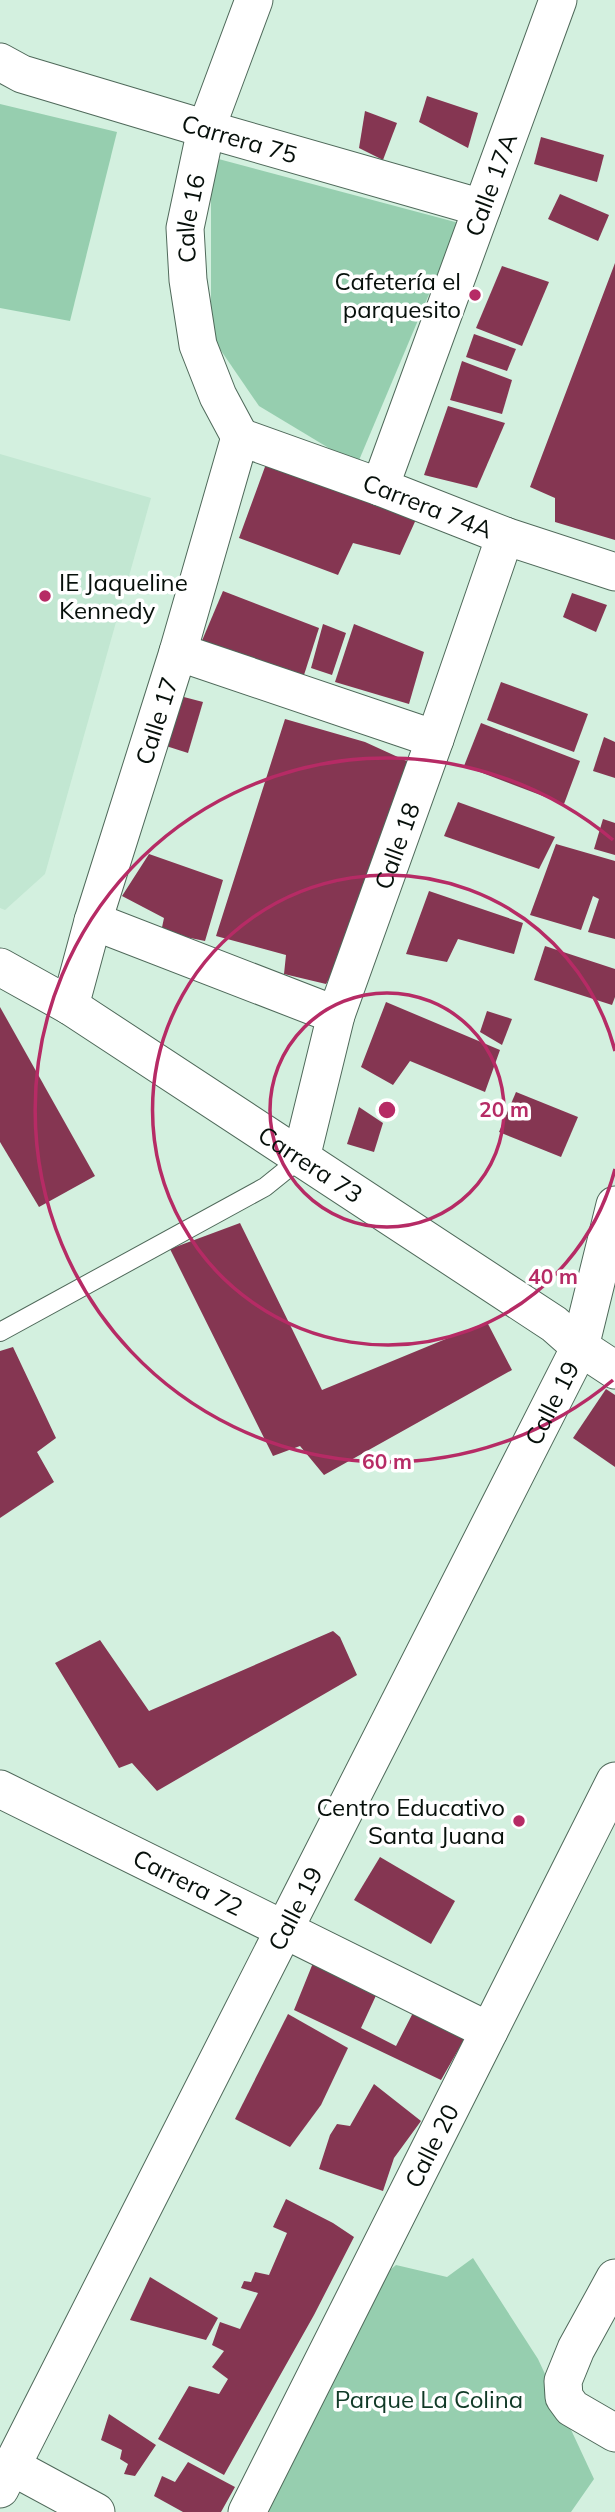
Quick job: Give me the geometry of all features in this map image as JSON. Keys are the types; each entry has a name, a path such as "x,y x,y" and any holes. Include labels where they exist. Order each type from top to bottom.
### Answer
{"street":[{"name":"Calle 16","path":"240,438 218,396 198,345 188,280 186,228 206,130 254,0"},
{"name":"Calle 17A","path":"380,487 558,0"},
{"name":"Carrera 75","path":"0,62 22,74 206,130 482,208"},
{"name":"Carrera 74A","path":"240,438 380,487 505,536 615,572"},
{"name":"Calle 17","path":"70,1006 93,921 178,652 240,438"},
{"name":"Calle 18","path":"301,1158 335,1015 505,536"},
{"path":"178,652 435,739"},
{"path":"93,921 335,1015"},
{"name":"Carrera 73","path":"0,967 70,1006 554,1324 580,1347 615,1370"},
{"name":"Calle 19","path":"6,2477 580,1347 615,1205"},
{"name":"Calle 20","path":"247,2512 615,1781"},
{"name":"Carrera 72","path":"4,1801 284,1930 489,2031"},
{"path":"615,2278 576,2348 563,2381 565,2397 572,2408 615,2433"},
{"path":"6,2477 96,2512"}],"lane":[{"path":"0,1332 265,1187 301,1158"}],"shaded area":[{"path":"0,454 151,498 45,874 5,910 0,908"}],"green space":[{"path":"0,104 117,132 70,321 0,308"},
{"path":"211,157 459,223 357,465 259,406 211,336"},
{"name":"Parque La Colina","path":"473,2258 538,2359 594,2479 571,2512 247,2512 353,2300 396,2265 447,2277"}],"building":[{"path":"427,96 478,113 468,148 419,122"},
{"path":"365,111 397,123 383,160 359,148"},
{"path":"541,137 604,155 597,182 534,164"},
{"path":"560,194 609,215 598,241 548,219"},
{"path":"615,263 615,540 555,522 555,498 530,487"},
{"path":"502,266 549,282 522,346 476,328"},
{"path":"474,334 516,349 507,371 466,357"},
{"path":"462,361 512,380 502,414 450,400"},
{"path":"448,406 505,423 477,488 424,475"},
{"path":"266,464 418,515 400,555 353,543 338,575 239,538"},
{"path":"223,591 319,628 304,675 201,643"},
{"path":"572,593 607,605 596,632 563,617"},
{"path":"323,624 346,633 332,675 311,668"},
{"path":"354,624 424,652 409,704 335,682"},
{"path":"501,682 588,714 574,752 487,720"},
{"path":"180,696 203,702 188,753 166,746"},
{"path":"285,719 365,742 411,763 362,921 326,984 284,974 286,955 216,936"},
{"path":"481,723 580,761 564,804 464,766"},
{"path":"604,737 615,742 615,778 593,771"},
{"path":"458,802 555,837 539,869 444,836"},
{"path":"603,819 615,823 615,855 594,849"},
{"path":"556,844 615,861 615,939 588,932 599,899 593,896 581,930 530,915"},
{"path":"149,854 223,880 205,941 161,932 164,918 122,896"},
{"path":"429,891 523,923 514,954 458,939 447,962 406,954"},
{"path":"545,946 615,969 615,997 612,1005 534,980"},
{"path":"386,1002 500,1050 485,1092 410,1061 393,1085 361,1067"},
{"path":"0,1007 95,1176 39,1207 0,1142"},
{"path":"487,1011 512,1019 502,1045 480,1032"},
{"path":"516,1092 578,1117 561,1157 499,1132"},
{"path":"359,1107 383,1123 374,1152 347,1144"},
{"path":"240,1223 322,1390 487,1322 512,1370 324,1475 300,1446 273,1456 170,1249"},
{"path":"13,1347 56,1438 37,1452 54,1482 0,1518 0,1351"},
{"path":"606,1389 615,1395 615,1467 573,1438"},
{"path":"333,1631 340,1637 357,1675 157,1791 132,1763 119,1768 55,1663 100,1640 149,1711"},
{"path":"380,1857 455,1901 431,1944 354,1900"},
{"path":"315,1958 379,1989 361,2028 396,2046 417,2005 469,2031 441,2080 294,2010"},
{"path":"288,2014 348,2048 321,2105 290,2147 235,2119"},
{"path":"374,2084 421,2121 394,2158 383,2191 319,2169 330,2135 337,2124 350,2126"},
{"path":"286,2199 354,2237 314,2315 224,2475 158,2439 189,2386 219,2394 228,2379 212,2367 224,2351 212,2345 220,2322 240,2329 258,2293 241,2288 244,2281 251,2282 255,2272 269,2275 287,2233 273,2227"},
{"path":"150,2277 218,2318 206,2340 130,2320"},
{"path":"109,2414 156,2445 135,2476 124,2474 128,2464 120,2459 122,2450 101,2440"},
{"path":"188,2462 235,2487 221,2512 183,2512 154,2496 162,2476 175,2482"}],"place":[{"name":"Cafetería el parquesito","path":"475,295"},
{"name":"IE Jaqueline Kennedy","path":"45,596"},
{"name":"Centro Educativo Santa Juana","path":"519,1821"}]}
